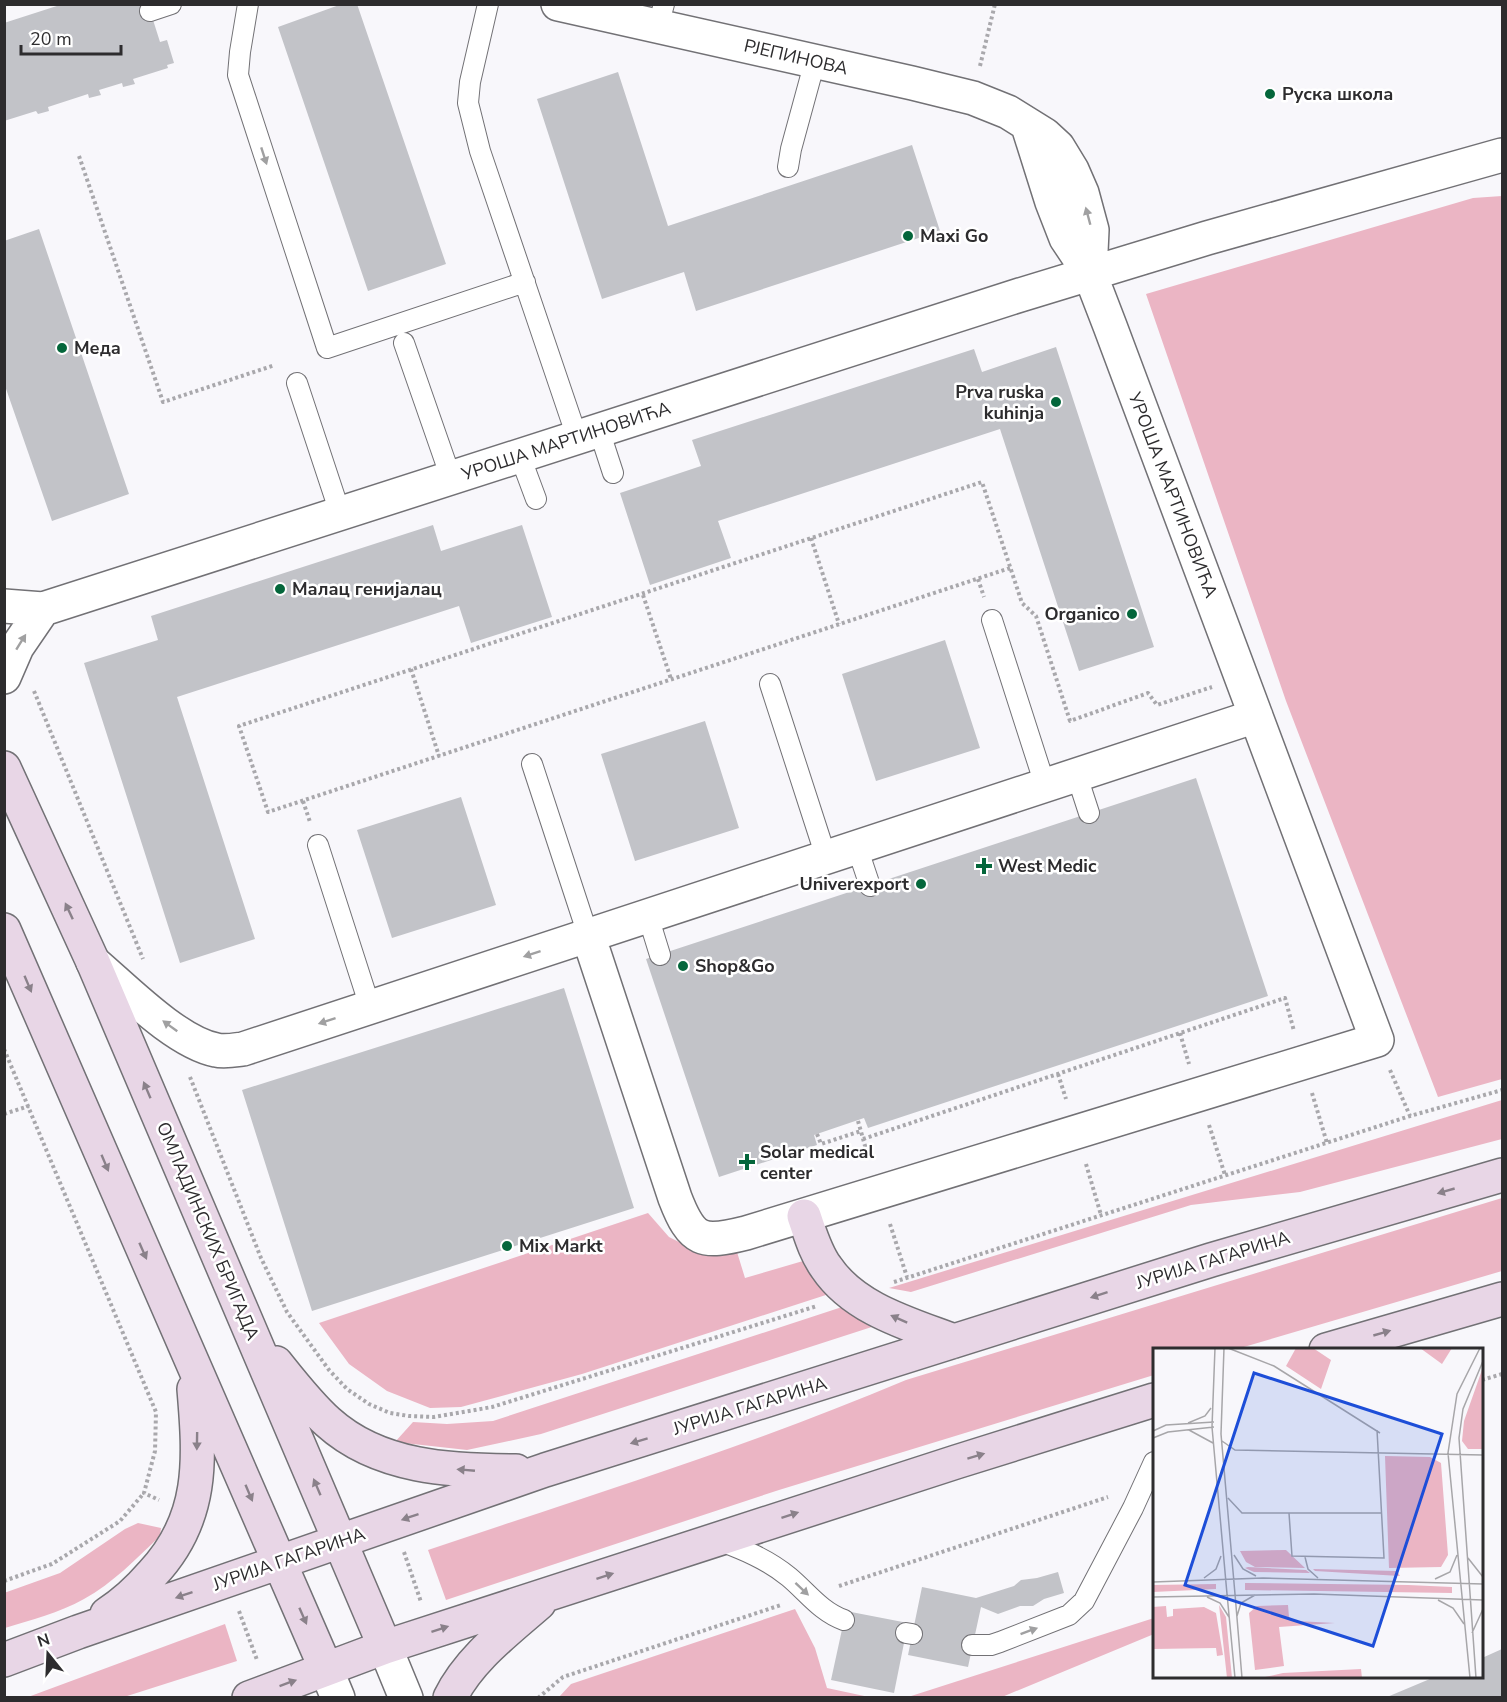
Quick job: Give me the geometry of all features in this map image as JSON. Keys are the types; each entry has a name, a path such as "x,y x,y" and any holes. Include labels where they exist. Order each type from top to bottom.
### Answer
{"main road":[{"name":"ОМЛАДИНСКИХ БРИГАДА","path":"4,768 93,962 385,1647"},
{"path":"4,930 332,1683"},
{"name":"ЈУРИЈА ГАГАРИНА","path":"4,1660 78,1632 545,1470 1211,1260 1503,1175"},
{"path":"804,1216 826,1268 851,1296 897,1319 954,1341"},
{"path":"1333,1348 1503,1299"},
{"path":"254,1336 328,1422 358,1443 380,1454 436,1468 475,1471 545,1470"},
{"path":"78,1632 114,1609 145,1582 169,1556 190,1514 197,1475 198,1434 192,1362"},
{"path":"249,1698 332,1683 385,1647 1153,1401"},
{"path":"450,1698 457,1684 498,1638 549,1594"}],"street":[{"name":"РЈЕПИНОВА","path":"558,4 661,15 815,62 973,98 1008,112 1028,126 1066,238 1090,274"},
{"name":"УРОША МАРТИНОВИЋА","path":"4,606 43,609 1090,274 1208,238 1503,155"},
{"name":"УРОША МАРТИНОВИЋА","path":"1090,274 1256,716"},
{"path":"4,677 17,647 43,609"},
{"path":"93,962 171,1028 199,1045 218,1051 243,1049 588,935 1045,785 1077,776 1256,716 1377,1040 804,1216 725,1239 705,1239 693,1232 685,1222 675,1198 588,935"},
{"name":"ОМЛАДИНСКИХ БРИГАДА","path":"385,1647 405,1698"}],"lane":[{"path":"150,12 171,4"},
{"path":"248,4 238,75 327,348 525,282"},
{"path":"488,4 470,82 468,103 480,152 525,282 588,434 613,473"},
{"path":"788,167 815,62"},
{"path":"404,343 451,478"},
{"path":"297,383 340,513"},
{"path":"520,456 536,500"},
{"path":"992,620 1045,785"},
{"path":"770,684 826,857"},
{"path":"532,764 588,935"},
{"path":"1077,776 1089,813"},
{"path":"318,845 370,1007"},
{"path":"857,847 870,886"},
{"path":"648,916 660,955"},
{"path":"972,1645 991,1645 1000,1642 1056,1621 1077,1609 1088,1595 1153,1466"},
{"path":"716,1539 773,1565 825,1611 844,1620"}],"path":[{"path":"979,73 995,4"},
{"path":"79,156 163,402 327,348"},
{"path":"1011,568 268,812 239,726 982,482 1011,568 1022,603 1036,616 1070,721 1148,693 1158,705 1220,684"},
{"path":"811,538 839,624"},
{"path":"643,595 671,680"},
{"path":"411,669 439,756"},
{"path":"863,1139 1285,998"},
{"path":"1377,1040 1410,1116"},
{"path":"4,1049 156,1412 155,1451 144,1493 120,1521 52,1564 4,1581"},
{"path":"889,1284 1410,1116 1503,1090"},
{"path":"4,1114 29,1106"},
{"path":"818,1134 820,1144 861,1131"},
{"path":"390,1413 434,1417 463,1414 492,1407 825,1304"},
{"path":"1483,1380 1503,1374"},
{"path":"538,1698 563,1677 1144,1485"},
{"path":"144,1493 190,1514"},
{"path":"394,1522 431,1632"}],"shaded area":[{"path":"1502,196 1502,1079 1438,1097 1286,701 1146,294 1473,198"},
{"path":"1502,1100 1502,1139 1300,1192 1191,1205 911,1292 889,1288"},
{"path":"1502,1198 1502,1271 1240,1348 1153,1348 1153,1375 779,1490 446,1600 428,1550 728,1449 906,1380"},
{"path":"648,1213 669,1237 705,1255 737,1252 745,1278 803,1261 832,1293 582,1374 461,1407 430,1408 387,1391 349,1364 319,1323"},
{"path":"842,1307 881,1324 541,1434 467,1450 395,1442 413,1422 447,1424 493,1421"},
{"path":"138,1523 161,1528 160,1536 95,1593 45,1616 5,1628 4,1593 60,1573 125,1529"},
{"path":"795,1609 815,1648 827,1688 869,1697 559,1697 571,1684"},
{"path":"1153,1618 1153,1634 1002,1697 908,1697"},
{"path":"225,1624 237,1661 124,1697 28,1697"}],"building":[{"path":"63,4 148,4 160,42 167,40 174,63 167,65 168,68 133,79 135,84 123,87 122,83 99,90 101,95 89,98 88,94 48,107 49,111 38,114 36,111 4,121 4,23"},
{"path":"342,4 357,4 446,264 368,291 278,27"},
{"path":"618,72 668,226 912,145 940,231 696,311 684,272 602,299 537,99"},
{"path":"39,229 129,494 52,521 4,383 4,241"},
{"path":"1056,347 1154,647 1079,671 1000,429 718,521 731,558 650,585 620,493 701,466 692,440 974,349 982,372"},
{"path":"433,525 441,551 522,525 552,617 471,643 459,606 177,697 255,939 180,963 84,663 158,640 151,616"},
{"path":"945,640 980,748 876,781 842,674"},
{"path":"705,721 739,828 635,861 601,754"},
{"path":"1196,778 1268,996 868,1128 864,1118 814,1135 817,1145 719,1177 646,959"},
{"path":"461,797 496,905 392,938 357,830"},
{"path":"564,988 634,1208 312,1311 242,1090"},
{"path":"1058,1572 1064,1593 1044,1599 1033,1606 1020,1606 998,1614 981,1607 968,1667 908,1655 922,1587 976,1598 1014,1586 1021,1580"},
{"path":"846,1611 908,1623 894,1693 831,1680"},
{"path":"1502,1649 1502,1698 1387,1697 1432,1678 1483,1678 1483,1658"}],"place":[{"name":"Руска школа","path":"1270,94"},
{"name":"Maxi Go","path":"908,236"},
{"name":"Меда","path":"62,348"},
{"name":"Prva ruska kuhinja","path":"1056,402"},
{"name":"Малац генијалац","path":"280,589"},
{"name":"Organico","path":"1132,614"},
{"name":"West Medic","path":"984,866"},
{"name":"Univerexport","path":"921,884"},
{"name":"Shop&Go","path":"683,966"},
{"name":"Solar medical center","path":"747,1162"},
{"name":"Mix Markt","path":"507,1246"}]}
